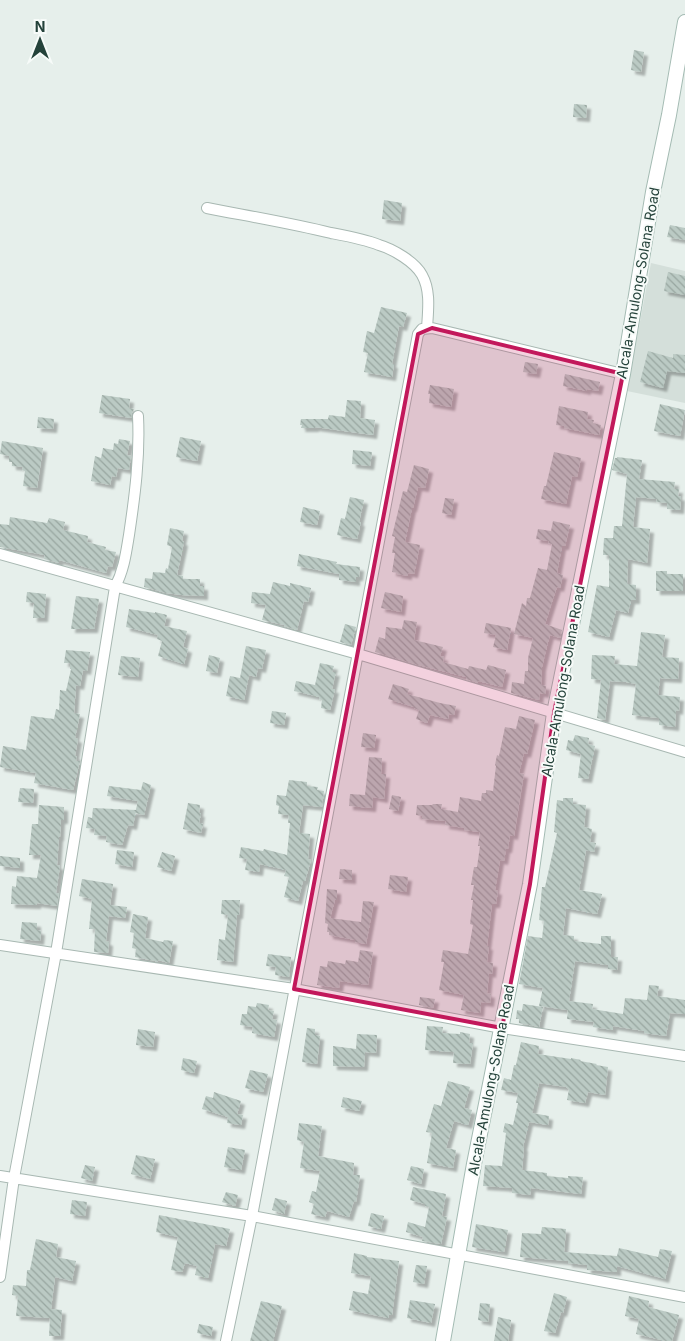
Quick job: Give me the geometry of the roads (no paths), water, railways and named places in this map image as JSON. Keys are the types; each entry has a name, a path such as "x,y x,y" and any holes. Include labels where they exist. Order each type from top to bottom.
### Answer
{"main road":[{"name":"Alcala-Amulong-Solana Road","path":"443,1341 474,1164 530,884 554,713 623,374 653,192 685,22"}],"street":[{"path":"207,208 354,238 380,245 398,253 421,273 426,282 428,300 427,328"},
{"path":"226,1341 252,1216 418,334 427,328 451,332 623,374"},
{"path":"0,1277 14,1178 56,953 115,587 123,566 136,486 139,438 138,416"},
{"path":"0,554 358,654 685,752"},
{"path":"0,945 294,989 502,1028 685,1056"},
{"path":"0,1176 252,1216 685,1297"}]}
